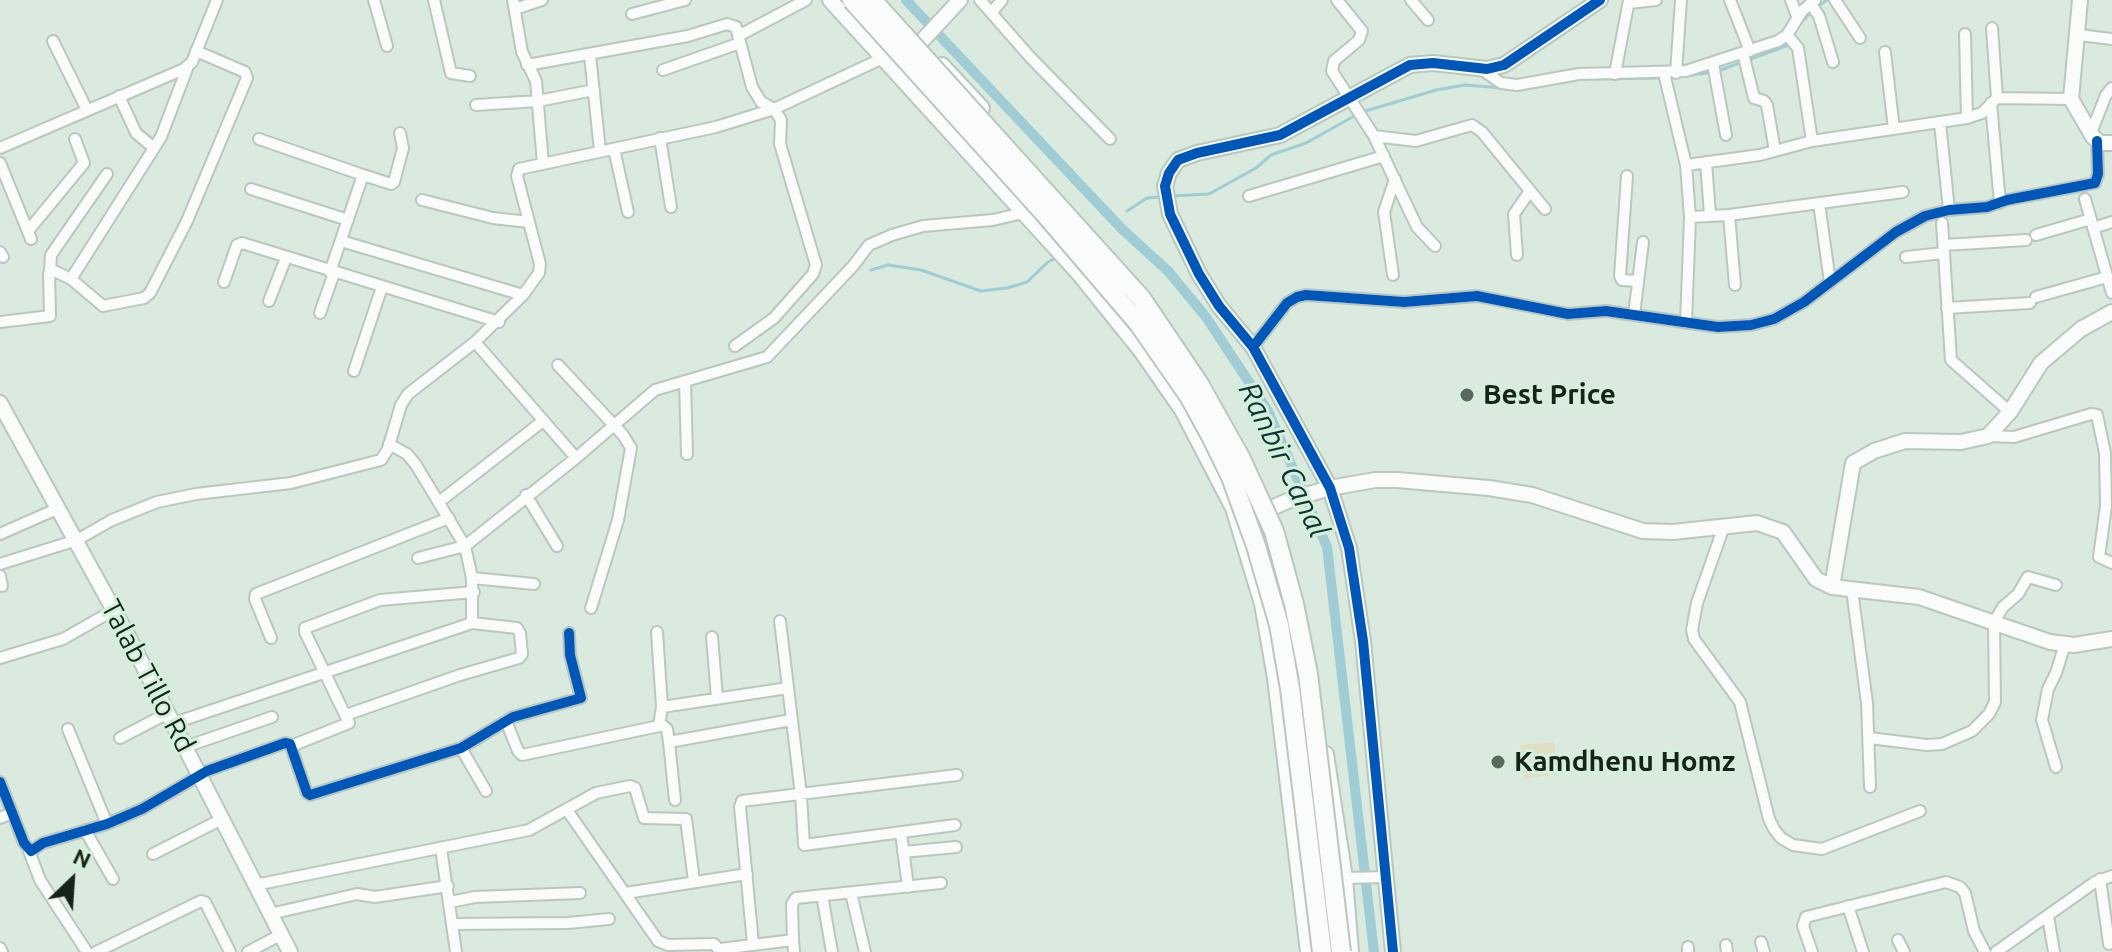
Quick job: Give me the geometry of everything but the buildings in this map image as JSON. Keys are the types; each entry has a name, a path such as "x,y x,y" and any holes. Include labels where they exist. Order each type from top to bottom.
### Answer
{"highway":[{"path":"852,0 1045,214 1139,324 1189,396 1212,438 1231,477 1256,546 1279,625 1290,689 1322,952"},
{"path":"872,0 1141,298 1186,362 1241,459 1274,531 1294,604 1312,701 1341,952"}],"street":[{"path":"71,279 169,120 188,66 217,0"},
{"path":"374,0 387,46"},
{"path":"434,0 451,73 470,76"},
{"path":"542,0 514,4 527,65 535,78 543,164"},
{"path":"632,14 685,0"},
{"path":"663,70 739,40 806,0"},
{"path":"830,0 1080,275 1150,362 1182,410 1233,508 1262,604 1275,678 1308,952"},
{"path":"882,0 922,36 1156,307 1213,391 1271,508 1294,572 1318,686 1348,878 1351,952"},
{"path":"980,0 1030,57 1110,139"},
{"path":"992,12 1002,0"},
{"path":"1337,0 1362,31 1359,40 1332,66 1332,71 1374,136 1417,227 1435,246"},
{"path":"1411,0 1428,20"},
{"path":"1615,74 1629,1 1656,0"},
{"path":"1681,0 1668,76 1686,165 1690,217 1686,323"},
{"path":"1730,0 1754,98 1767,105 1775,151"},
{"path":"1790,37 1797,16 1791,0"},
{"path":"1835,0 1860,38"},
{"path":"2080,0 2071,99 2100,139"},
{"path":"1393,952 1381,877 1358,603 1349,548 1325,489 1253,347 1205,285 1170,214 1166,193 1169,173 1178,160 1197,153 1280,135 1351,101 1410,65 1433,63 1481,69 1497,67 1515,59 1592,2"},
{"path":"1797,16 1814,6 1833,62"},
{"path":"922,36 949,10"},
{"path":"527,65 688,36 731,24 736,27 752,87 761,102 774,109 781,120 780,144 816,269 774,318 735,346"},
{"path":"1992,28 2000,203"},
{"path":"1965,34 1967,118"},
{"path":"2079,35 2112,39"},
{"path":"1481,69 1494,80 1509,85 1579,74 1668,76 1714,69 1790,37"},
{"path":"1790,37 1798,48 1812,141"},
{"path":"53,41 87,110"},
{"path":"50,270 71,279 103,306 144,298 150,293 187,221 247,78 245,72 196,51"},
{"path":"1885,52 1894,129"},
{"path":"590,55 600,151"},
{"path":"0,564 77,540 112,520 157,502 218,490 291,483 383,458 396,448 401,405 408,394 481,349 499,322 535,280 540,268 517,173 522,168 716,127 774,109 883,58"},
{"path":"0,148 188,66"},
{"path":"1714,69 1726,135"},
{"path":"1253,347 1287,303 1306,295 1404,302 1477,296 1559,313 1606,311 1736,327 1763,322 1789,312 1904,227 1925,216 1949,210 1987,207 2095,183 2106,95 2112,88"},
{"path":"476,105 538,101 594,90"},
{"path":"119,96 136,133 154,148"},
{"path":"1686,165 1775,151 1812,141 1967,118 1982,113 1994,100 2071,99"},
{"path":"1940,123 1949,210"},
{"path":"1374,136 1416,141 1472,125 1482,132 1545,209"},
{"path":"259,139 393,183 403,148 400,133"},
{"path":"660,138 671,207"},
{"path":"0,163 29,235 84,163 75,139"},
{"path":"614,149 628,212"},
{"path":"1249,196 1384,156"},
{"path":"1706,162 1710,215"},
{"path":"0,322 50,316 51,255 107,174"},
{"path":"320,313 363,175"},
{"path":"1627,176 1620,276 1622,280 1638,281"},
{"path":"1393,275 1384,212 1395,179"},
{"path":"251,189 348,220"},
{"path":"1517,255 1514,214 1530,191"},
{"path":"1690,217 1729,215 1903,192"},
{"path":"2085,199 2107,259 2107,277 2112,293"},
{"path":"422,200 493,218 529,222"},
{"path":"1819,203 1830,282"},
{"path":"418,558 465,546 576,458 655,390 767,357 869,245 923,226 993,220 1023,213"},
{"path":"1729,215 1735,285"},
{"path":"1906,257 2112,222"},
{"path":"1942,223 1951,360 2010,412"},
{"path":"341,241 523,295"},
{"path":"1634,315 1643,242"},
{"path":"224,282 238,243 499,322"},
{"path":"269,301 286,258"},
{"path":"1947,308 2033,300 2107,277"},
{"path":"354,371 382,287"},
{"path":"1988,436 2010,412 2041,363 2081,329 2112,312"},
{"path":"481,349 576,458"},
{"path":"558,365 629,442 631,455 618,520 591,608"},
{"path":"685,381 687,454"},
{"name":"Talab Tillo Rd","path":"0,403 11,432 59,508 140,658 290,952"},
{"path":"1832,587 1853,463 1874,451 1905,441 1961,442 1988,436 2014,437 2091,414 2097,415 2105,453 2105,526 2099,557 2112,563"},
{"path":"439,502 543,421"},
{"path":"396,448 410,457 465,546 474,592 472,623"},
{"path":"1233,508 1245,516 1253,516 1325,489 1375,480 1397,480 1489,488 1548,499 1643,531 1665,532 1757,523 1777,528 1791,541 1816,579 1832,587 1919,597 2036,638 2065,644 2112,639"},
{"path":"526,495 557,546"},
{"path":"0,534 59,508"},
{"path":"271,638 255,599 256,594 449,518"},
{"path":"1724,526 1697,603 1692,630 1694,639 1740,702 1774,829 1793,845 1822,849 1920,811"},
{"path":"1869,738 1942,744 1972,731 1982,723 1995,702 1994,622 2028,577 2056,585"},
{"path":"472,578 534,584"},
{"path":"1852,590 1867,703 1870,787"},
{"path":"291,746 348,725 305,628 380,600 474,592"},
{"path":"0,658 63,639 114,610"},
{"path":"780,621 805,847 955,825"},
{"path":"120,738 171,718 472,623 517,628 522,641 521,656 346,715"},
{"path":"657,632 661,724"},
{"path":"29,851 43,843 107,824 160,800 200,774 285,743 291,746 310,795 461,748 506,721 581,698 570,655 569,633"},
{"path":"712,637 717,698"},
{"path":"2056,767 2042,720 2048,689 2065,644"},
{"path":"662,707 788,688"},
{"path":"185,747 272,717"},
{"path":"669,742 791,720"},
{"path":"506,721 522,755 654,729 661,724"},
{"path":"661,724 667,729 675,800"},
{"path":"68,729 107,824"},
{"path":"461,748 486,791"},
{"path":"753,944 740,804 745,800 957,775"},
{"path":"0,782 40,880 87,952"},
{"path":"255,885 529,830 602,791 632,786 644,818 686,819 694,881"},
{"path":"567,810 663,944 714,944 720,951 793,940"},
{"path":"0,818 12,813"},
{"path":"153,854 222,819"},
{"path":"85,830 113,879"},
{"path":"901,833 908,887"},
{"path":"903,852 956,847"},
{"path":"441,848 456,952 448,952"},
{"path":"626,893 747,874"},
{"path":"1996,952 2100,879 2112,876"},
{"path":"1348,878 1381,877"},
{"path":"2100,879 2109,944"},
{"path":"1812,952 1803,926 1806,917 1946,882 1965,893 1974,931 1985,952"},
{"path":"794,952 793,899 941,883"},
{"path":"270,914 359,894 375,897 448,886"},
{"path":"450,902 475,897 580,893"},
{"path":"851,893 865,952"},
{"path":"822,895 832,952"},
{"path":"96,952 201,901 205,902 230,952"},
{"path":"1848,906 1863,952"},
{"path":"2048,916 2054,952"},
{"path":"452,924 568,923 609,919"},
{"path":"248,952 280,935"},
{"path":"1898,940 1904,952"}],"shaded area":[{"path":"1554,742 1558,774 1524,779 1520,745"}],"waterway":[{"name":"Ranbir Canal","path":"906,0 1122,229 1168,271 1206,317 1268,411 1327,547 1374,952"},
{"path":"1817,7 1827,0"},
{"path":"1800,24 1811,12"},
{"path":"1677,77 1715,72 1786,46 1789,40"},
{"path":"1593,79 1662,78"},
{"path":"1362,112 1436,90 1465,85 1503,88"},
{"path":"1172,196 1209,194 1256,168 1271,155 1306,143 1356,115"},
{"path":"1127,211 1147,198 1161,197"},
{"path":"871,270 888,265 921,270 981,291 1027,282 1058,257"}],"cycle path":[{"path":"1393,952 1363,641 1349,548 1330,488 1253,347 1219,306 1199,274 1170,214 1165,186 1178,160 1280,135 1410,65 1433,63 1487,69 1504,65 1600,0"},
{"path":"1253,347 1287,303 1306,295 1404,302 1477,296 1568,314 1606,311 1718,327 1751,325 1774,319 1804,302 1896,232 1925,216 1949,210 1987,207 2007,200 2095,183 2098,174 2097,141"},
{"path":"0,782 24,843 31,851 43,843 107,824 142,809 207,771 285,743 290,744 310,795 461,748 513,717 581,698 570,655 569,633"}],"place":[{"name":"Best Price","path":"1467,395"},
{"name":"Kamdhenu Homz","path":"1498,762"}]}
